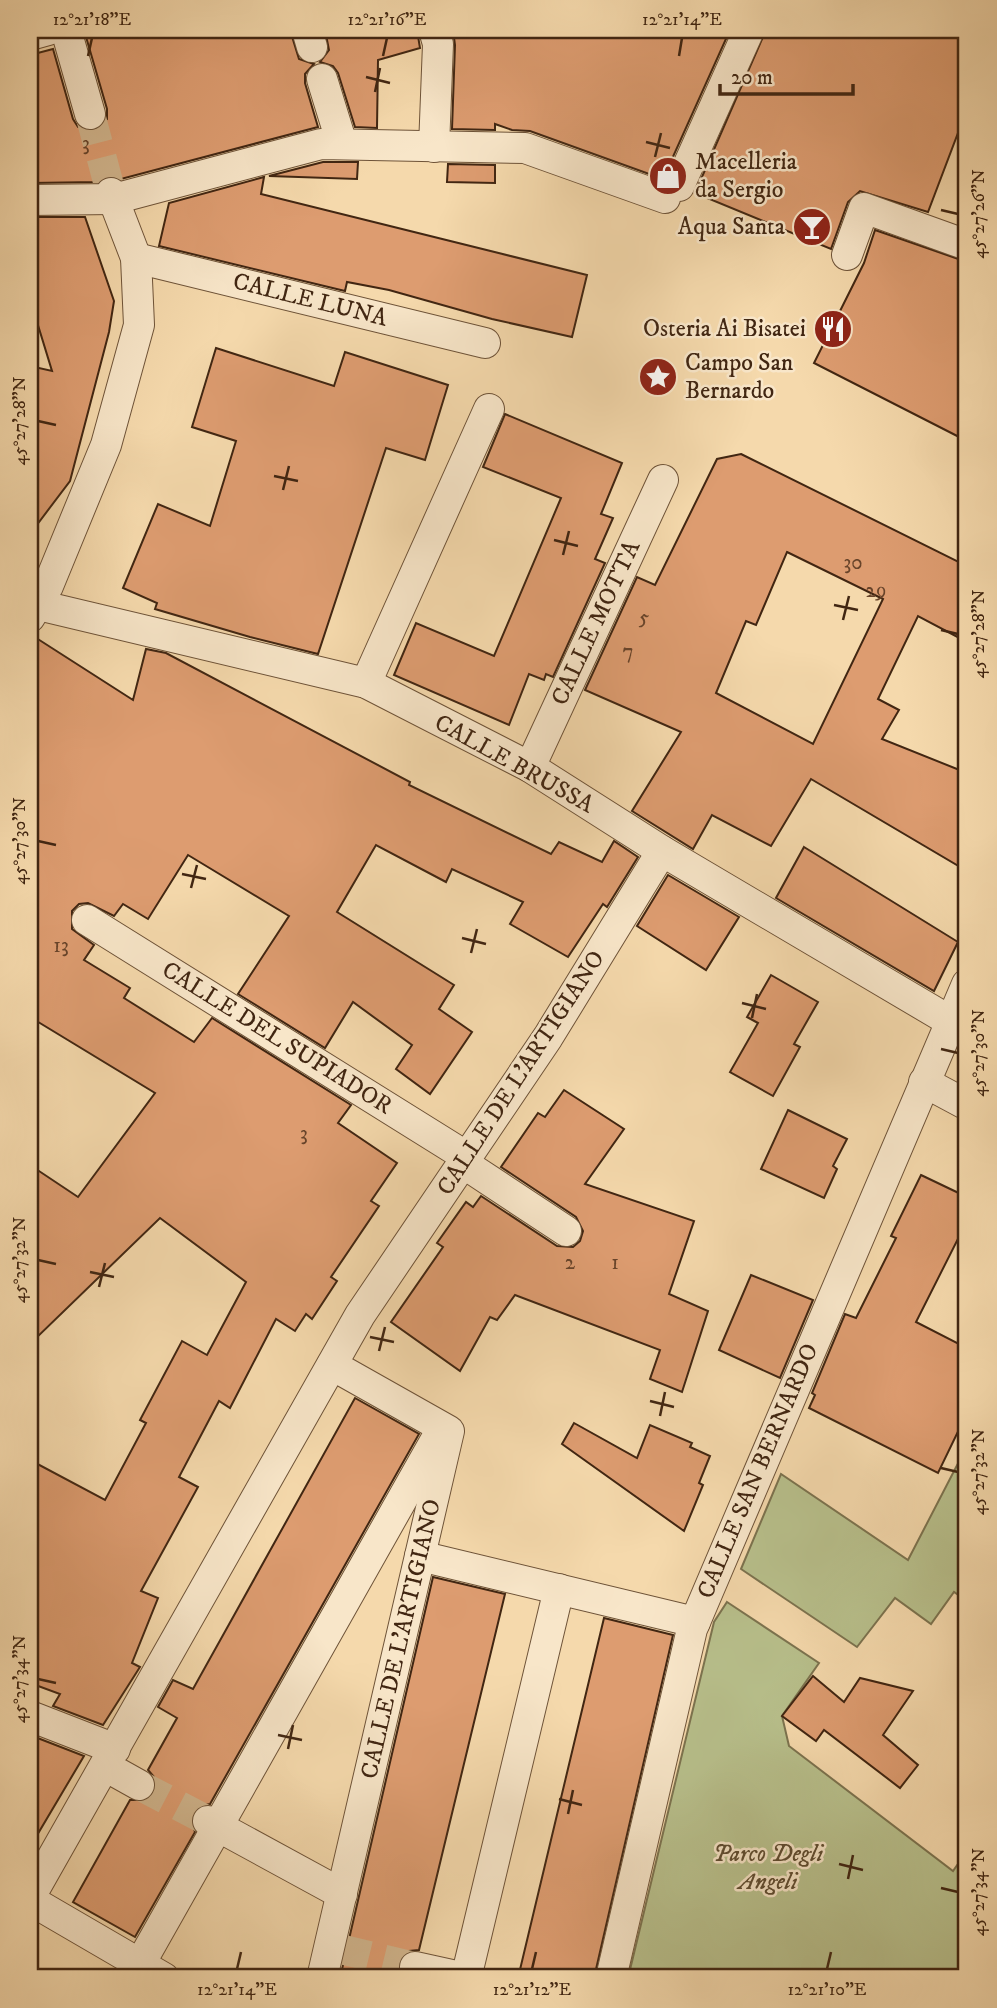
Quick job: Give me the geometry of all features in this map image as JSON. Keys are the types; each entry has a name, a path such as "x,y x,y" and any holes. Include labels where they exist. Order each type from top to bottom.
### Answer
{"street":[{"path":"30,35 48,30"},
{"path":"66,30 90,114"},
{"path":"434,30 438,44 434,147"},
{"path":"30,200 112,196 321,144 525,148 672,192 748,30"},
{"path":"322,79 342,144"},
{"path":"32,613 106,444 139,325 136,258 112,196"},
{"path":"847,255 864,208 967,245"},
{"name":"CALLE LUNA","path":"136,258 485,342"},
{"path":"366,683 489,409"},
{"name":"CALLE MOTTA","path":"530,767 663,480"},
{"name":"CALLE BRUSSA","path":"32,613 366,683 530,767 662,851 950,1021"},
{"name":"CALLE DE L'ARTIGIANO","path":"30,1899 360,1315 548,1037 662,851"},
{"name":"CALLE DEL SUPIADOR","path":"87,920 465,1160 566,1231"},
{"name":"CALLE SAN BERNARDO","path":"611,1978 695,1622 967,984"},
{"path":"924,1082 967,1105"},
{"path":"30,1899 152,1971 212,1824 443,1427 332,1365"},
{"name":"CALLE DE L'ARTIGIANO","path":"322,1978 335,1948 342,1894 449,1431 443,1427"},
{"path":"420,1556 695,1622"},
{"path":"415,1967 466,1978 559,1589"},
{"path":"30,1716 110,1757 139,1785"},
{"path":"212,1824 342,1894"}],"green space":[{"path":"967,1446 967,1601 954,1592 931,1624 895,1598 857,1647 741,1569 781,1474 908,1560"},
{"name":"Parco Degli Angeli","path":"727,1602 819,1663 782,1716 789,1746 953,1871 967,1851 967,1978 628,1978 714,1622"}],"building":[{"path":"84,30 290,30 299,59 314,64 305,74 305,83 318,127 121,179 113,176 98,182 30,183 30,55 53,49 73,119 78,127 94,131 107,119 107,109"},
{"path":"325,30 417,30 420,48 378,60 377,128 355,127 338,73 333,66 320,62 329,50"},
{"path":"453,30 730,30 663,179 530,131 512,130 495,124 495,130 452,129 455,45"},
{"path":"766,30 967,30 967,138 958,133 928,212 860,191 848,202 831,249 695,193"},
{"path":"323,162 358,162 357,179 269,176"},
{"path":"448,164 495,165 495,183 447,182"},
{"path":"264,177 261,194 587,275 572,337 492,319 389,290 347,282 345,291 159,246 169,203"},
{"path":"30,217 85,217 114,301 109,332 70,481 30,534 30,366 52,371 30,299"},
{"path":"875,230 967,262 967,441 814,363 864,263"},
{"path":"216,348 334,386 345,352 448,385 425,460 386,448 318,654 155,609 157,603 123,588 158,504 210,526 236,441 192,427"},
{"path":"505,414 622,463 601,514 613,518 595,559 605,563 553,677 546,674 544,680 529,674 509,725 394,675 416,623 494,656 561,498 483,467"},
{"path":"741,454 967,566 967,642 918,616 878,699 899,710 882,739 967,773 967,871 811,779 771,846 712,815 693,849 632,811 681,732 585,690 637,577 655,585 717,459","holes":["787,552 883,599 813,744 716,693 746,621 756,625"]},
{"path":"30,634 133,700 146,649 166,653 410,782 409,785 551,854 559,842 602,862 614,841 638,857 607,907 603,904 568,957 510,924 523,902 452,869 446,882 376,845 337,912 454,985 439,1009 472,1032 430,1094 396,1069 412,1045 353,1002 325,1048 238,994 289,916 188,855 148,919 123,904 114,916 88,903 79,904 72,911 72,929 94,945 84,960 130,988 124,998 194,1042 212,1018 351,1105 338,1123 397,1163 371,1201 379,1206 331,1277 337,1281 312,1319 306,1314 295,1331 276,1319 230,1408 219,1401 179,1477 198,1487 141,1591 158,1598 132,1663 140,1667 103,1725 53,1706 60,1694 30,1683 30,1460 105,1500 146,1423 140,1420 182,1341 207,1355 246,1282 160,1218 30,1344 30,1165 78,1197 155,1093 30,1017"},
{"path":"804,847 958,942 934,991 776,898"},
{"path":"668,875 739,917 706,970 637,926"},
{"path":"771,975 818,1002 794,1044 800,1047 773,1096 730,1072 758,1023 747,1017"},
{"path":"564,1090 624,1129 585,1184 694,1221 669,1294 708,1311 682,1392 650,1379 660,1350 515,1295 497,1320 490,1317 460,1371 391,1322 443,1247 437,1243 466,1202 473,1207 481,1196 557,1246 573,1247 580,1241 583,1231 576,1217 501,1167 538,1113 545,1117"},
{"path":"788,1110 847,1139 833,1166 837,1169 824,1198 761,1169"},
{"path":"921,1175 967,1197 967,1221 916,1322 967,1348 967,1413 938,1473 809,1408 815,1395 812,1393 845,1314 856,1318 896,1238 891,1236"},
{"path":"751,1275 813,1300 780,1378 719,1350"},
{"path":"355,1398 419,1434 210,1804 200,1806 193,1812 191,1822 195,1832 135,1937 73,1902 130,1800 147,1800 155,1793 154,1777 148,1770 177,1718 158,1707 173,1680 193,1689"},
{"path":"574,1423 637,1458 650,1425 692,1443 690,1447 710,1456 699,1483 703,1485 684,1531 562,1444"},
{"path":"433,1577 505,1594 419,1950 409,1951 402,1956 398,1964 402,1978 340,1978"},
{"path":"604,1618 673,1635 594,1978 518,1978"},
{"path":"813,1676 844,1702 860,1678 913,1691 883,1735 918,1765 900,1788 824,1730 816,1741 782,1716"},
{"path":"35,1737 84,1756 30,1847 30,1745"}],"tunnel":[{"path":"90,114 111,193"},
{"path":"139,1785 208,1821"},
{"path":"340,1949 415,1967"}],"place":[{"name":"Macelleria da Sergio","path":"668,176"},
{"name":"Aqua Santa","path":"812,227"},
{"name":"Osteria Ai Bisatei","path":"833,329"},
{"name":"Campo San Bernardo","path":"658,377"}]}
